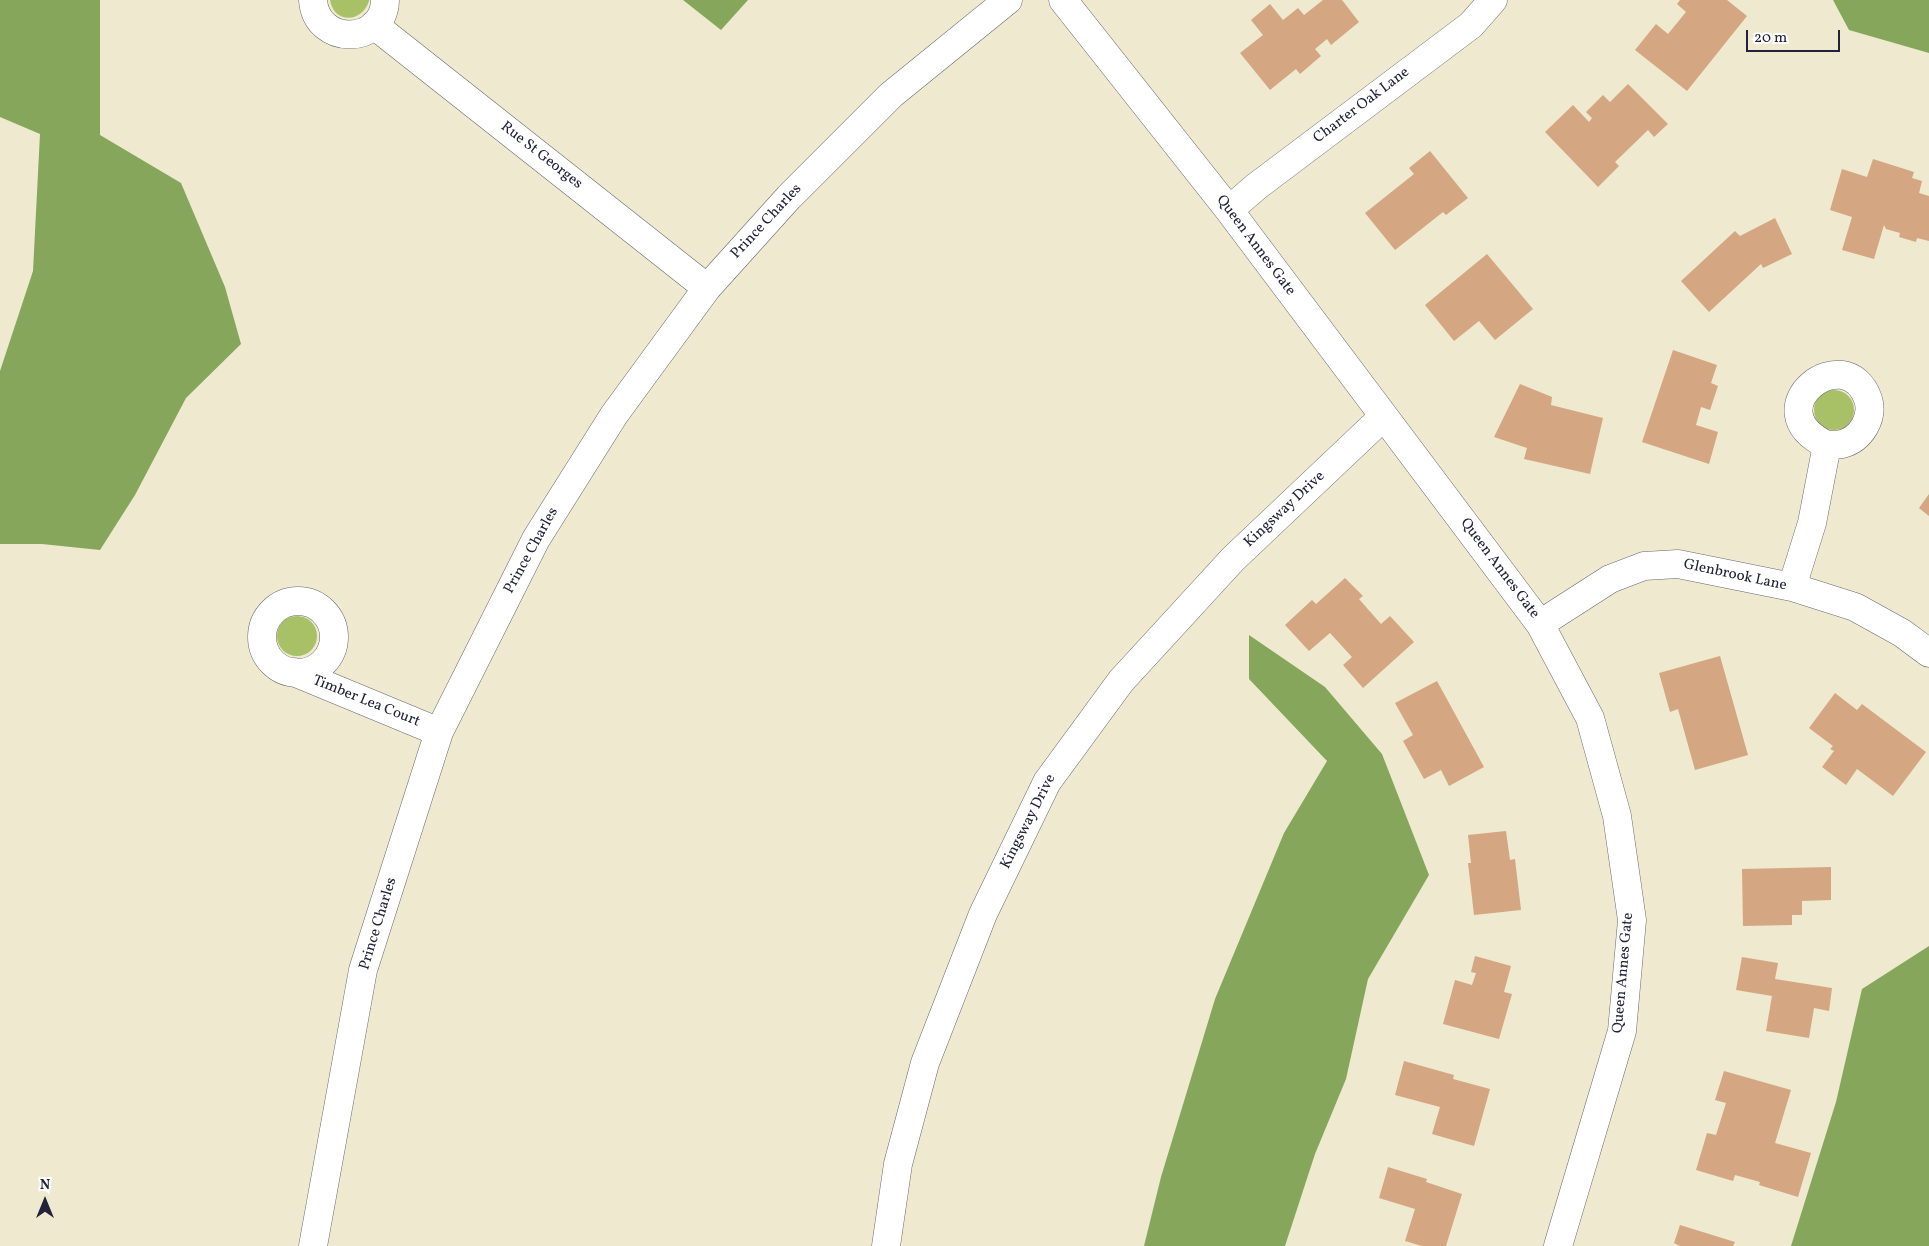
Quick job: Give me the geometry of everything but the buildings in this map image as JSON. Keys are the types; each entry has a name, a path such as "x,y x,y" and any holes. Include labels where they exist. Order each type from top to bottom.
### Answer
{"street":[{"path":"313,0 315,14 322,23 342,35 354,35 365,32 374,25 382,15 385,0"},
{"name":"Prince Charles","path":"313,1246 364,970 439,732 486,635 536,539 614,415 707,288 789,197 891,95 1008,0"},
{"name":"Queen Annes Gate","path":"1063,0 1229,210 1540,624 1590,718 1617,816 1632,920 1622,1031 1558,1246"},
{"name":"Charter Oak Lane","path":"1229,210 1257,186 1471,25 1493,0"},
{"name":"Rue St Georges","path":"374,25 707,288"},
{"name":"Kingsway Drive","path":"886,1246 898,1164 924,1063 983,914 1047,782 1122,681 1233,559 1383,417"},
{"path":"1792,587 1812,523 1826,445"},
{"name":"Glenbrook Lane","path":"1540,624 1610,579 1644,566 1678,564 1792,587 1855,607 1902,633 1929,653"},
{"name":"Timber Lea Court","path":"294,672 439,732"}],"green space":[{"path":"0,0 100,0 100,135 181,183 225,287 241,344 186,398 135,495 100,550 42,544 0,544 0,371 33,271 40,134 0,117"},
{"path":"330,0 369,1 361,13 355,17 348,18 342,17 337,13"},
{"path":"683,0 748,0 721,30"},
{"path":"1833,0 1929,0 1929,53 1849,30"},
{"path":"1830,390 1838,390 1845,393 1851,399 1854,410 1851,421 1845,427 1838,430 1830,430 1823,427 1817,421 1814,414 1814,406 1817,399 1823,393"},
{"path":"297,616 311,622 317,636 311,650 297,656 283,650 277,636 283,622"},
{"path":"1249,635 1325,687 1382,754 1429,875 1368,979 1346,1079 1315,1154 1285,1246 1144,1246 1161,1177 1215,999 1284,833 1327,761 1249,679"},
{"path":"1929,946 1929,1246 1791,1246 1836,1102 1862,989"}]}
